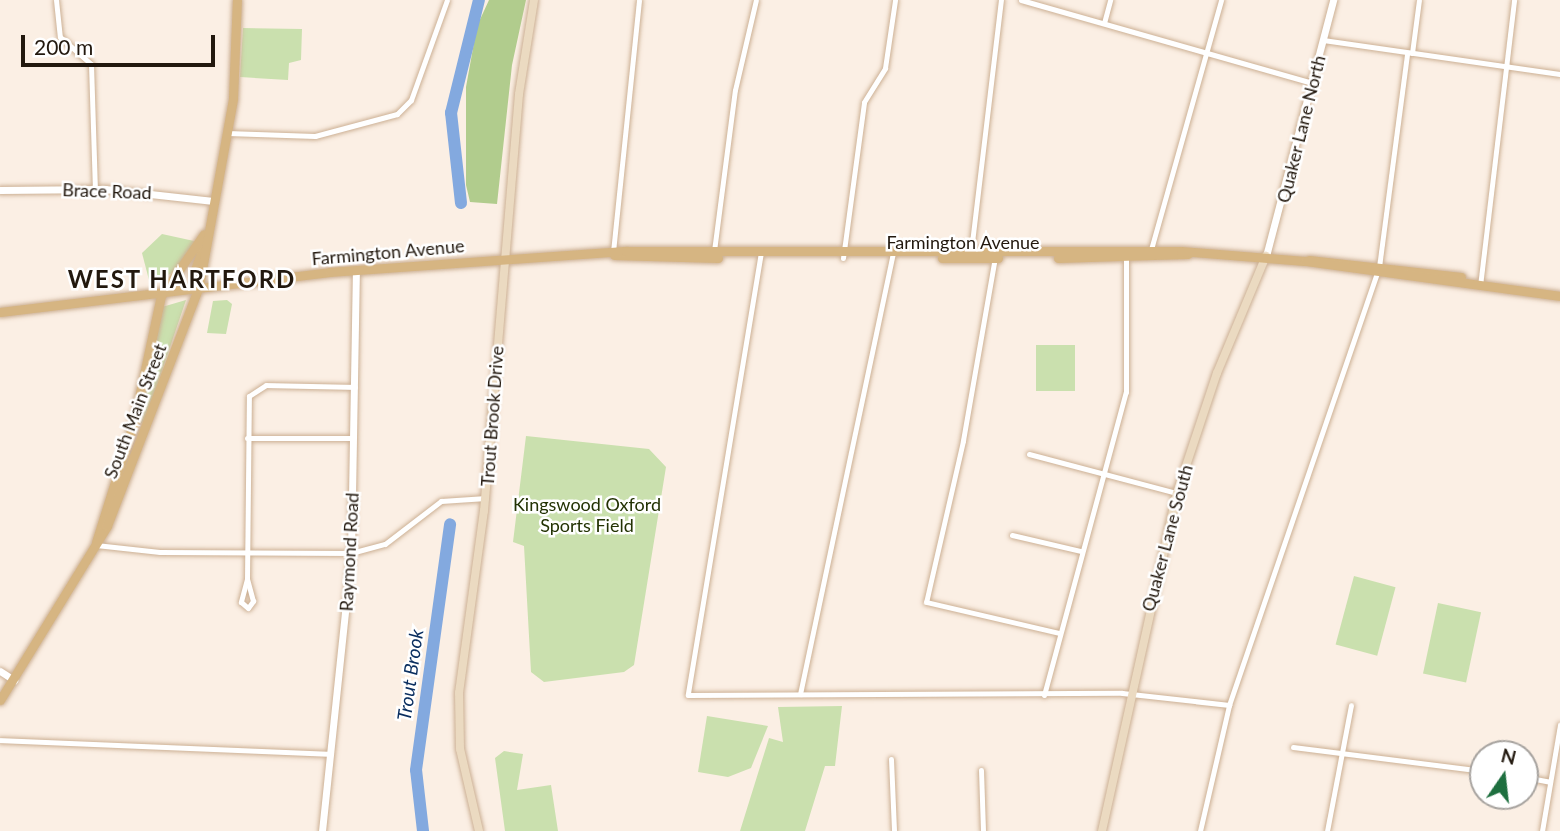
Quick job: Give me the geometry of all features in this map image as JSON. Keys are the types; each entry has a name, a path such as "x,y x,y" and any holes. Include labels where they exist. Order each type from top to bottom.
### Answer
{"main road":[{"path":"164,290 185,270 208,226 227,133 237,0"},
{"name":"Trout Brook Drive","path":"479,831 458,714 486,498 505,259 534,0"},
{"name":"South Main Street","path":"0,699 95,545 148,427 199,286 208,226"},
{"name":"Farmington Avenue","path":"0,312 164,290 356,271 505,259 612,255 1266,256 1560,291"},
{"name":"Quaker Lane South","path":"1101,831 1177,493 1266,256"},
{"name":"Farmington Avenue","path":"1480,283 1560,296"},
{"name":"South Main Street","path":"95,545 133,425 164,290"}],"street":[{"path":"56,0 60,37 91,64 95,188"},
{"path":"227,133 315,136 397,114 411,100 447,0"},
{"path":"612,255 639,0"},
{"path":"713,255 735,90 756,0"},
{"path":"844,255 864,102 885,68 895,0"},
{"path":"971,255 1001,0"},
{"path":"1021,0 1312,83"},
{"path":"1104,23 1110,0"},
{"path":"1149,255 1221,0"},
{"name":"Quaker Lane North","path":"1266,256 1333,0"},
{"path":"1200,831 1229,705 1378,270 1419,0"},
{"path":"1480,283 1514,0"},
{"path":"1323,40 1560,74"},
{"name":"Brace Road","path":"0,190 95,188 214,201"},
{"path":"760,255 688,695 1130,693 1229,705"},
{"path":"800,694 892,255"},
{"path":"995,255 926,602 1059,633"},
{"path":"1044,695 1126,391 1126,255"},
{"name":"Raymond Road","path":"322,831 351,553 356,271"},
{"path":"247,579 253,601 248,608 241,602 247,579 247,400 256,388 355,387"},
{"path":"247,438 353,438"},
{"path":"1030,454 1177,493"},
{"path":"95,545 247,553 351,553 385,544 441,502 486,498"},
{"path":"1012,535 1081,551"},
{"path":"0,671 14,680"},
{"path":"1326,831 1339,754 1352,705"},
{"path":"1542,831 1560,724"},
{"path":"0,740 331,754"},
{"path":"1293,747 1469,769"},
{"path":"891,759 894,831"},
{"path":"981,770 983,831"},
{"path":"1539,780 1550,782"}],"green space":[{"path":"489,0 526,0 512,65 497,204 470,202 466,185 466,87 477,26"},
{"path":"243,28 302,29 301,60 289,63 288,80 240,77"},
{"path":"162,234 194,241 193,246 171,274 149,280 142,253"},
{"path":"186,300 145,421 139,424 162,307"},
{"path":"227,300 232,304 226,334 207,333 213,301"},
{"path":"1036,345 1075,345 1075,391 1036,391"},
{"name":"Kingswood Oxford Sports Field","path":"526,436 649,449 666,467 634,665 624,672 544,682 531,672 524,546 513,542"},
{"path":"1354,576 1396,587 1377,656 1336,645"},
{"path":"1438,603 1481,612 1466,683 1423,673"},
{"path":"842,706 835,766 825,766 805,831 740,831 769,738 783,742 778,707"},
{"path":"707,716 768,726 751,768 728,777 698,772"},
{"path":"504,751 523,754 517,790 551,785 558,831 505,831 495,758"}],"waterway":[{"name":"Trout Brook","path":"461,203 451,113 479,0"},
{"name":"Trout Brook","path":"423,831 416,770 450,524"}],"district":[{"name":"WEST HARTFORD","path":"182,279"}]}
